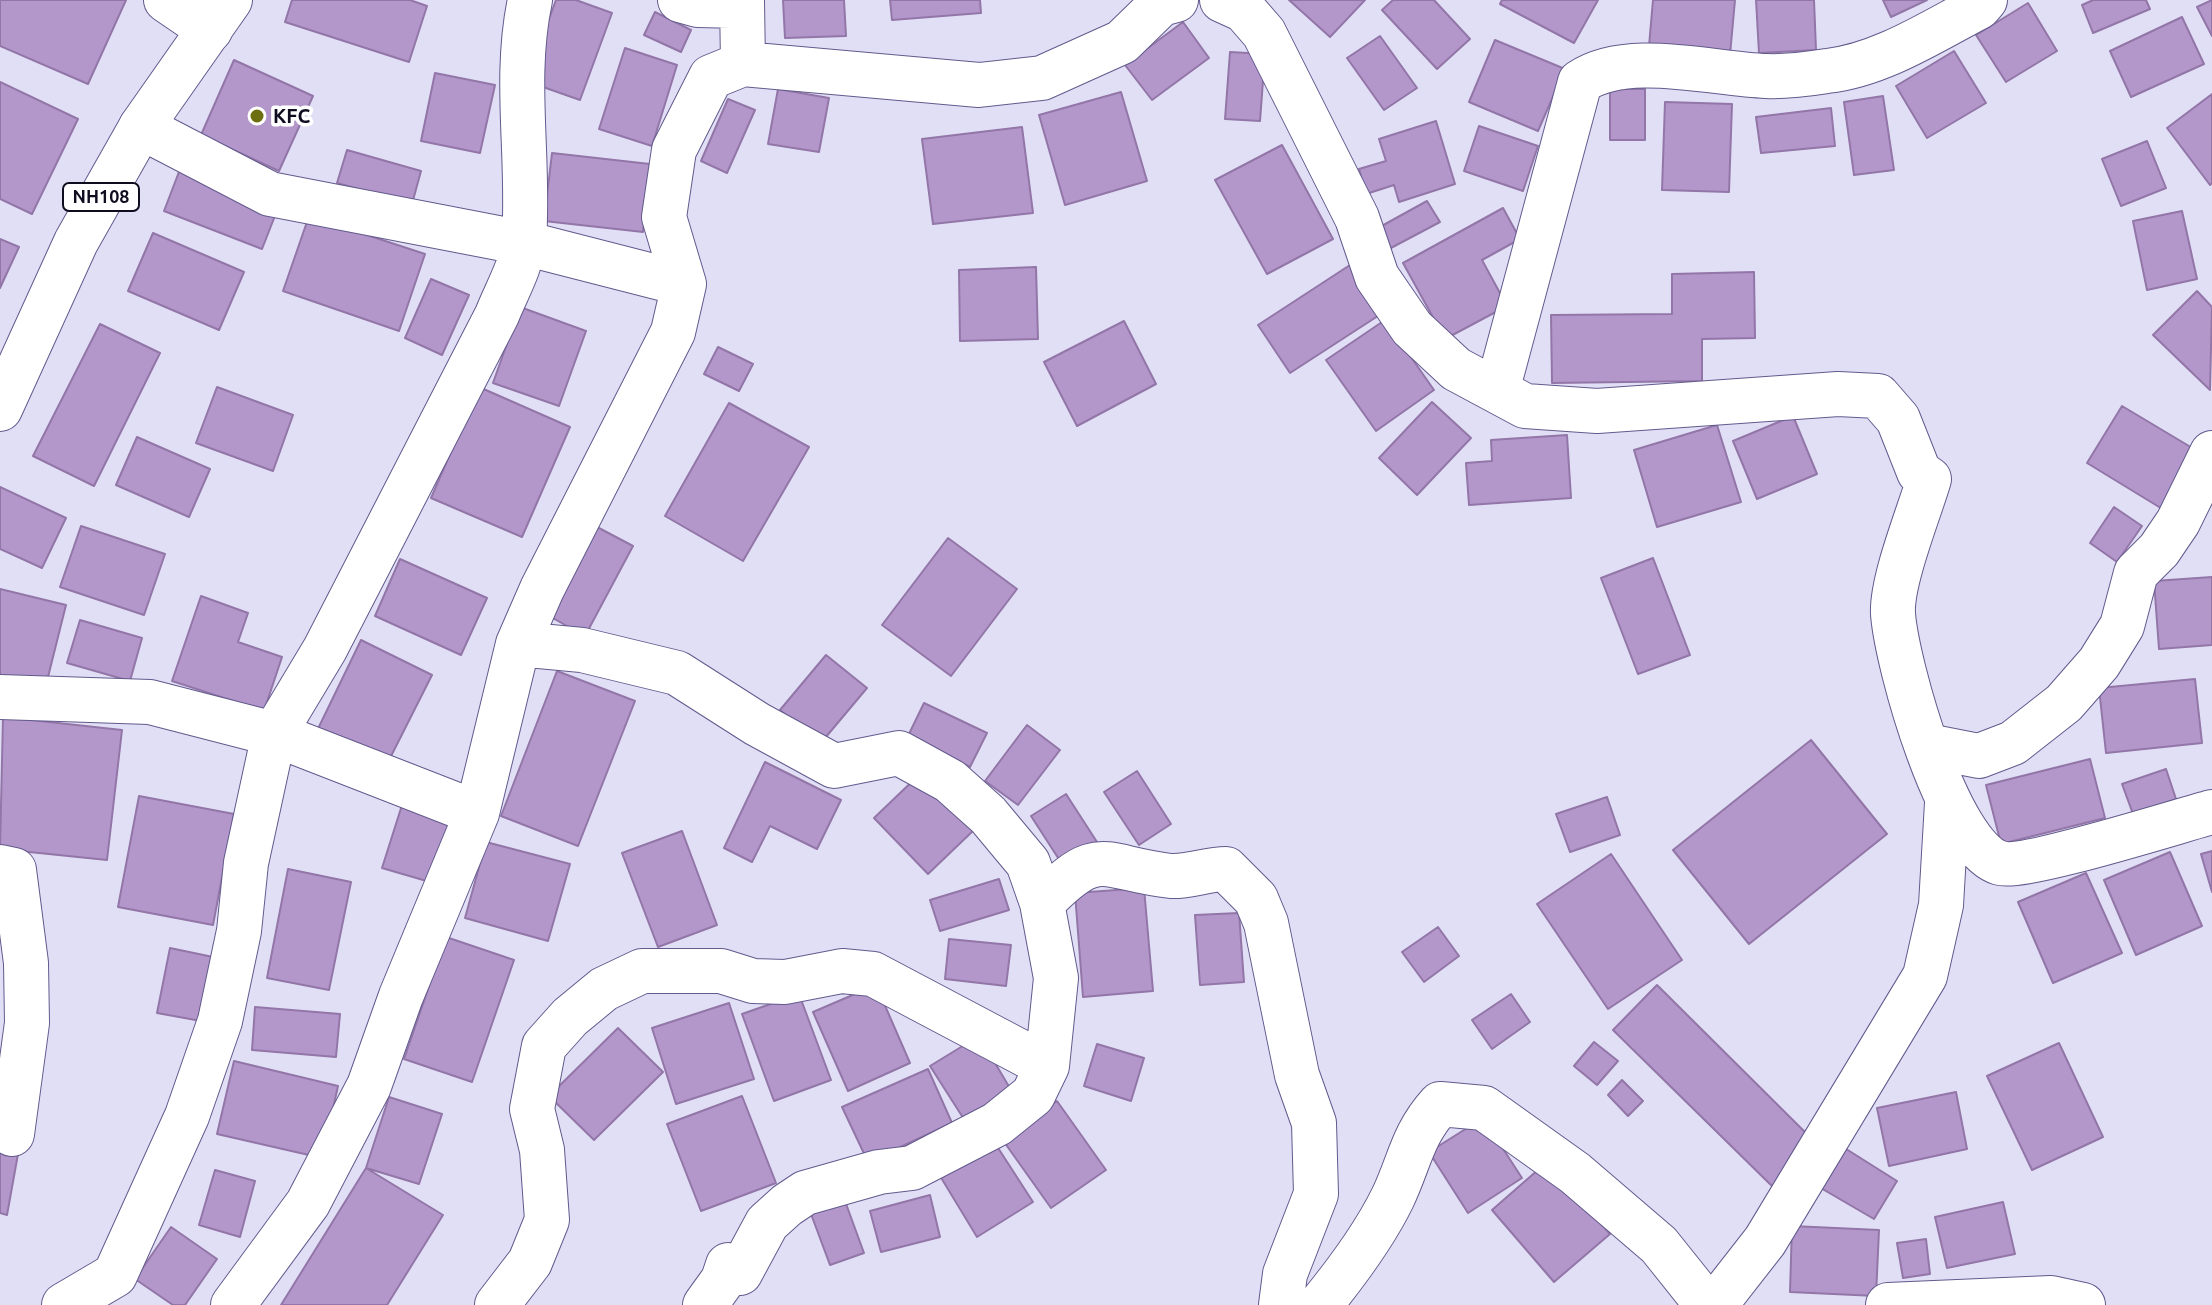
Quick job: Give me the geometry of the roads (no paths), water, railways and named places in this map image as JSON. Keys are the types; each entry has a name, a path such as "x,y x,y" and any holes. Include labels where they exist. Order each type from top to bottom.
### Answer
{"main road":[{"path":"166,0 220,15"},
{"path":"64,1305 115,1275 187,1116 220,1021 239,931 246,863 274,734 325,649 497,315 524,243 522,85 524,31 530,0"},
{"path":"680,0 698,5 741,3 743,64"},
{"path":"233,1305 308,1203 369,1086 401,996 477,813 518,644 542,589 673,332 684,284 664,217 674,150 711,77 743,64 979,85 1042,78 1122,42 1161,4 1176,0"},
{"path":"1222,0 1244,10 1264,33 1357,218 1377,277 1412,328 1456,369 1525,406 1597,411 1838,394 1878,396 1898,419 1919,472 1929,479 1893,612 1903,664 1947,803 1977,850 2002,864 2038,859 2212,812"},
{"path":"1497,391 1580,82 1597,71 1629,66 1769,77 1832,71 1897,50 1979,7 1985,0"},
{"name":"NH108","path":"0,409 76,242 141,127 220,15"},
{"path":"141,127 270,194 524,243 684,284"},
{"path":"1928,746 1979,756 2013,743 2064,703 2099,663 2122,626 2136,573 2159,550 2178,522 2212,453"},
{"path":"518,644 582,650 677,673 757,724 834,766 899,753 950,781 988,815 1028,863 1042,903 1056,978 1047,1066 1033,1095 997,1124 912,1168 879,1172 805,1193 767,1223 740,1273 728,1265 705,1305"},
{"path":"0,697 150,702 274,734 477,813"},
{"path":"1715,1305 1765,1241 1925,976 1941,905 1947,803"},
{"path":"1042,903 1064,881 1090,864 1119,864 1173,876 1205,869 1226,869 1256,899 1266,923 1297,1075 1314,1123 1316,1194 1285,1274 1281,1305"},
{"path":"0,867 14,870 26,963 26,1036 12,1134"},
{"path":"497,1305 530,1262 547,1220 542,1150 532,1109 544,1046 570,1017 604,989 642,971 721,971 753,981 785,982 842,971 873,974 1047,1066"},
{"path":"1320,1305 1368,1241 1394,1195 1421,1125 1440,1104 1484,1108 1575,1173 1659,1245 1707,1305"},
{"path":"1888,1305 2051,1298 2083,1305"}],"place":[{"name":"KFC","path":"257,116"}]}
